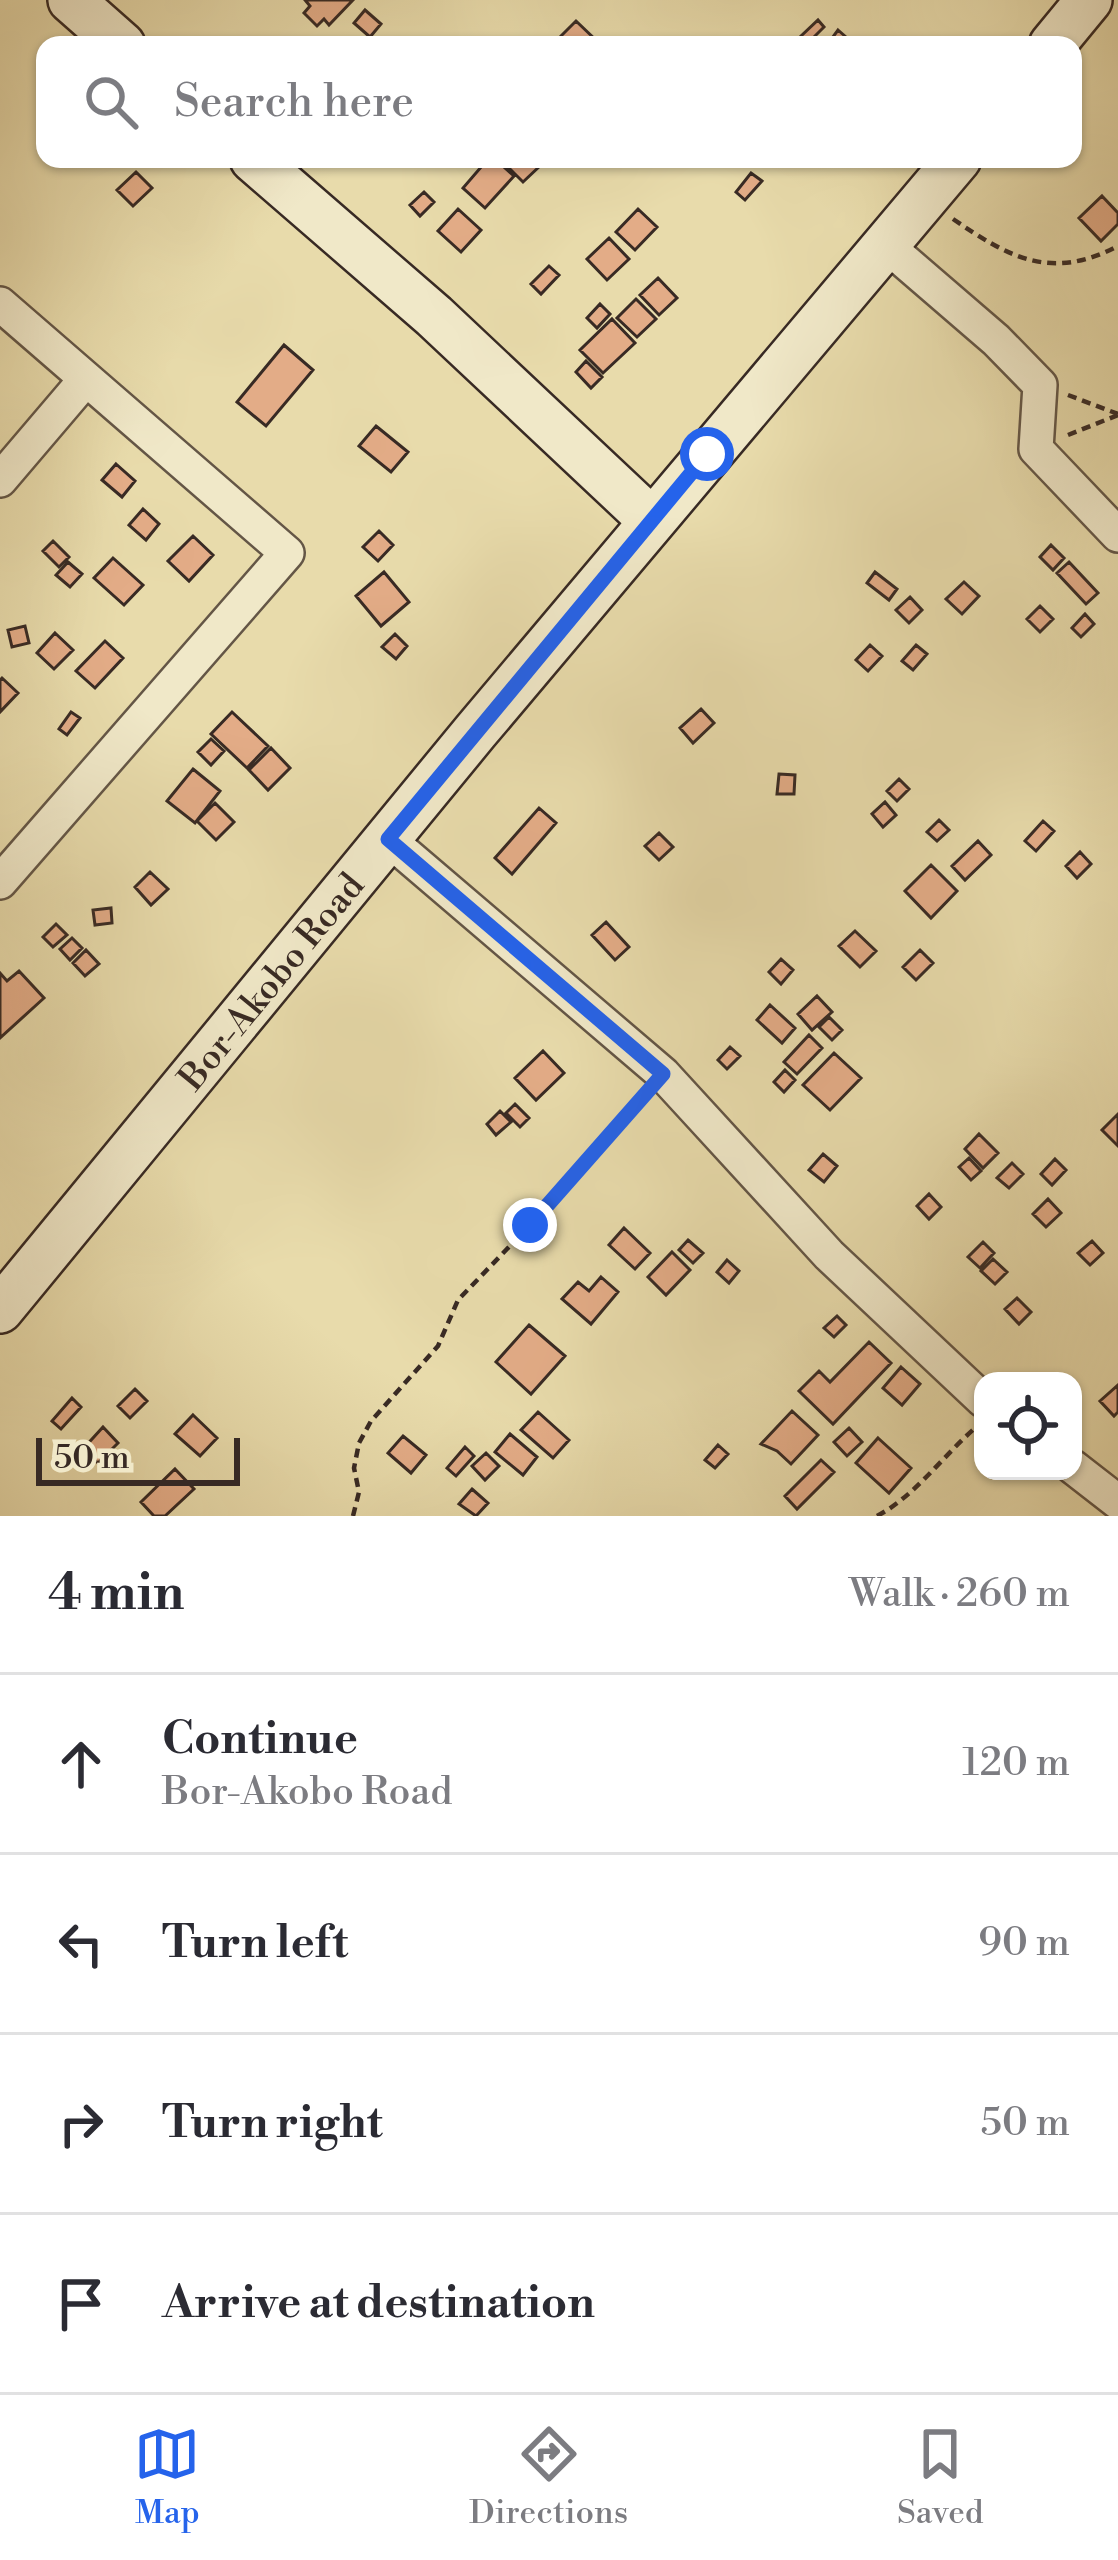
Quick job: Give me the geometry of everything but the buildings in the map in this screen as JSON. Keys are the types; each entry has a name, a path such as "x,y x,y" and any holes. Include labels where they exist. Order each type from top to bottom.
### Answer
{"street":[{"path":"70,0 112,36"},
{"path":"1059,36 1089,0"},
{"path":"263,168 434,316 652,521"},
{"name":"Bor-Akobo Road","path":"0,1310 652,521 951,168"},
{"path":"886,246 997,340 1040,385 1036,449 1118,535"},
{"path":"0,304 287,553 0,882"},
{"path":"0,480 86,379"},
{"path":"388,839 663,1074 829,1255 974,1392"},
{"path":"1082,1474 1118,1502"}],"path":[{"path":"924,200 1004,250 1047,266 1099,256 1118,246"},
{"path":"1040,385 1118,414"},
{"path":"1036,449 1118,414"},
{"path":"353,1516 359,1492 354,1468 371,1421 438,1346 458,1300 663,1074"},
{"path":"877,1516 900,1504 974,1429"}],"route":[{"path":"530,1225 663,1074 388,839 707,454"}]}
